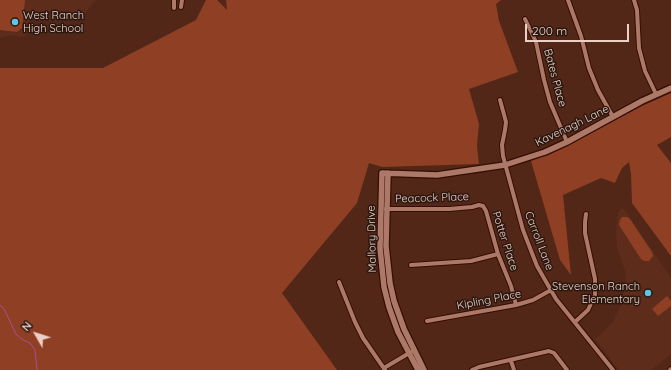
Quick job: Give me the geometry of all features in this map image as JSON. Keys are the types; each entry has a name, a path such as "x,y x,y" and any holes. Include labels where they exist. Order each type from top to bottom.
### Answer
{"main road":[{"name":"Kavenagh Lane","path":"385,173 437,175 505,165 545,152 567,142 656,94 671,88"},
{"name":"Mallory Drive","path":"385,173 384,209 380,248 384,287 398,332 412,352 418,370"},
{"path":"412,352 424,370"}],"street":[{"path":"174,0 174,8"},
{"path":"181,7 182,0"},
{"path":"568,0 581,36 589,68 598,90 613,117"},
{"path":"634,0 639,48 645,71 656,94"},
{"name":"Bates Place","path":"526,19 536,42 550,102 567,142"},
{"name":"Carroll Lane","path":"500,100 506,122 502,150 505,165 529,245 537,266 551,290 613,370"},
{"name":"Peacock Place","path":"384,209 450,209 479,205 483,206"},
{"name":"Potter Place","path":"483,206 498,254 511,286 516,305"},
{"path":"575,322 588,310 595,295 595,278 585,233 586,214"},
{"path":"411,265 471,261 498,254"},
{"path":"339,282 363,338 384,369 412,352"},
{"name":"Kipling Place","path":"427,321 516,305 533,300 551,290"},
{"path":"472,370 479,367 552,351 567,370"},
{"path":"511,361 514,370"}],"shaded area":[{"name":"West Ranch High School","path":"0,0 96,0 84,14 75,15 67,12 53,11 37,15 27,24 26,36 10,35 0,38"},
{"path":"0,0 25,0 22,28 17,32 0,30"},
{"path":"206,0 217,0 227,10 226,0 501,0 496,4 499,21 518,72 469,89 479,124 477,146 479,164 382,167 369,163 357,203 282,293 337,370 0,370 0,68 103,68 196,20"},
{"path":"671,93 671,137 657,145 671,163 671,256 632,203 629,162 622,168 615,183 601,178 563,195 571,275 560,260 531,161 567,146 644,105"},
{"name":"Stevenson Ranch Elementary","path":"621,209 624,209 671,278 671,354 651,370 619,370 595,339 612,323 622,303 626,282 625,271 617,247 616,231 618,213"},
{"path":"622,217 627,217 630,219 652,252 653,256 649,261 644,261 641,259 619,225"},
{"path":"667,296 671,301 671,306 658,316 652,309"}],"waterway":[{"path":"0,305 4,309 16,334 23,340 30,343 35,350 37,370"}],"place":[{"name":"West Ranch High School","path":"15,22"},
{"name":"Stevenson Ranch Elementary","path":"648,293"}]}
